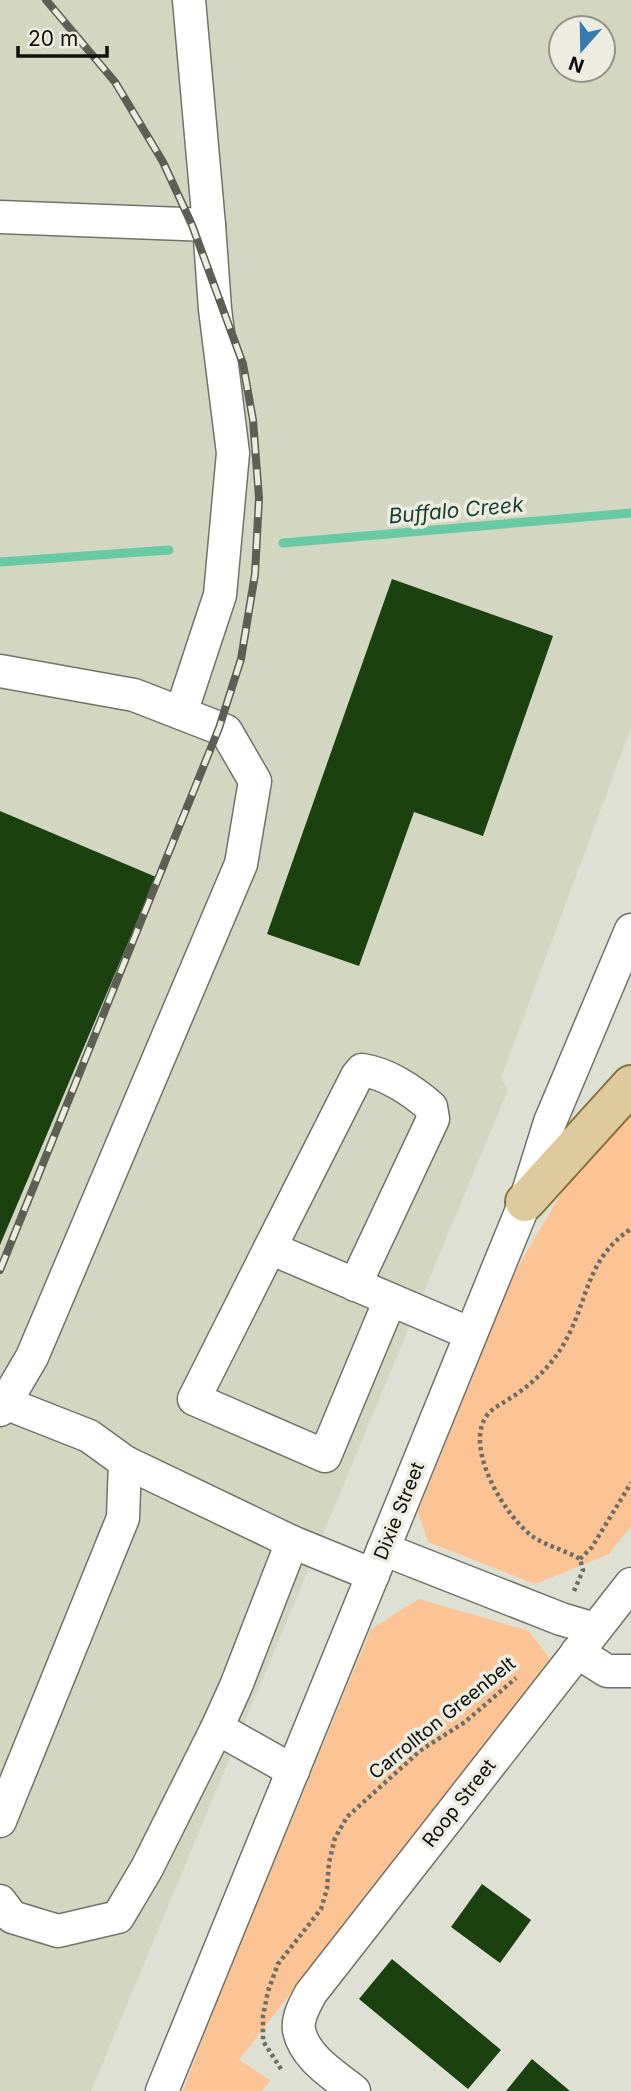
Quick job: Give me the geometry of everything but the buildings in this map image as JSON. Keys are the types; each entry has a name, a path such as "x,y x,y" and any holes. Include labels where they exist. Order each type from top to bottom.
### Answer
{"main road":[{"path":"525,1202 631,1085"}],"street":[{"path":"181,713 220,595 233,453 215,309 189,0"},
{"path":"0,217 209,225"},
{"path":"0,671 134,695 226,731 255,781 241,864 32,1357 2,1406 89,1436 125,1462 292,1542 378,1562 561,1619 585,1641 607,1671 631,1671"},
{"name":"Dixie Street","path":"162,2091 525,1202 550,1122 631,930"},
{"path":"355,1284 433,1119 431,1107 416,1093 372,1071 362,1070 356,1076 194,1399 325,1456 390,1300"},
{"path":"270,1248 471,1334"},
{"path":"0,1821 123,1518 125,1462"},
{"path":"0,1902 12,1917 58,1931 118,1917 147,1868 217,1727 236,1686 292,1542"},
{"name":"Roop Street","path":"354,2091 318,2062 306,2046 299,2029 303,2009 311,1993 631,1584"},
{"path":"217,1727 293,1772"}],"path":[{"path":"561,1619 583,1570 580,1559 532,1536 511,1513 486,1471 482,1459 480,1429 486,1415 526,1386 552,1362 571,1331 595,1266 606,1250 631,1229"},
{"path":"580,1559 592,1547 631,1483"},
{"name":"Carrollton Greenbelt","path":"285,2075 263,2041 263,2016 268,1991 278,1964 321,1909 335,1838 347,1817 421,1750 465,1722 518,1676"}],"shaded area":[{"path":"0,0 631,0 631,728 501,1078 508,1090 91,2091 0,2091"},
{"path":"631,1104 631,1526 609,1554 535,1584 428,1542 418,1512 512,1277 569,1180"},
{"path":"419,1599 529,1631 550,1659 239,2060 270,2080 262,2091 183,2091 221,1990 371,1629"}],"waterway":[{"name":"Buffalo Creek","path":"283,543 631,513"},
{"name":"Buffalo Creek","path":"0,562 169,550"}],"railway":[{"path":"0,1270 219,728 241,659 255,574 259,498 253,420 243,364 192,225 163,162 115,82 46,0"}]}
